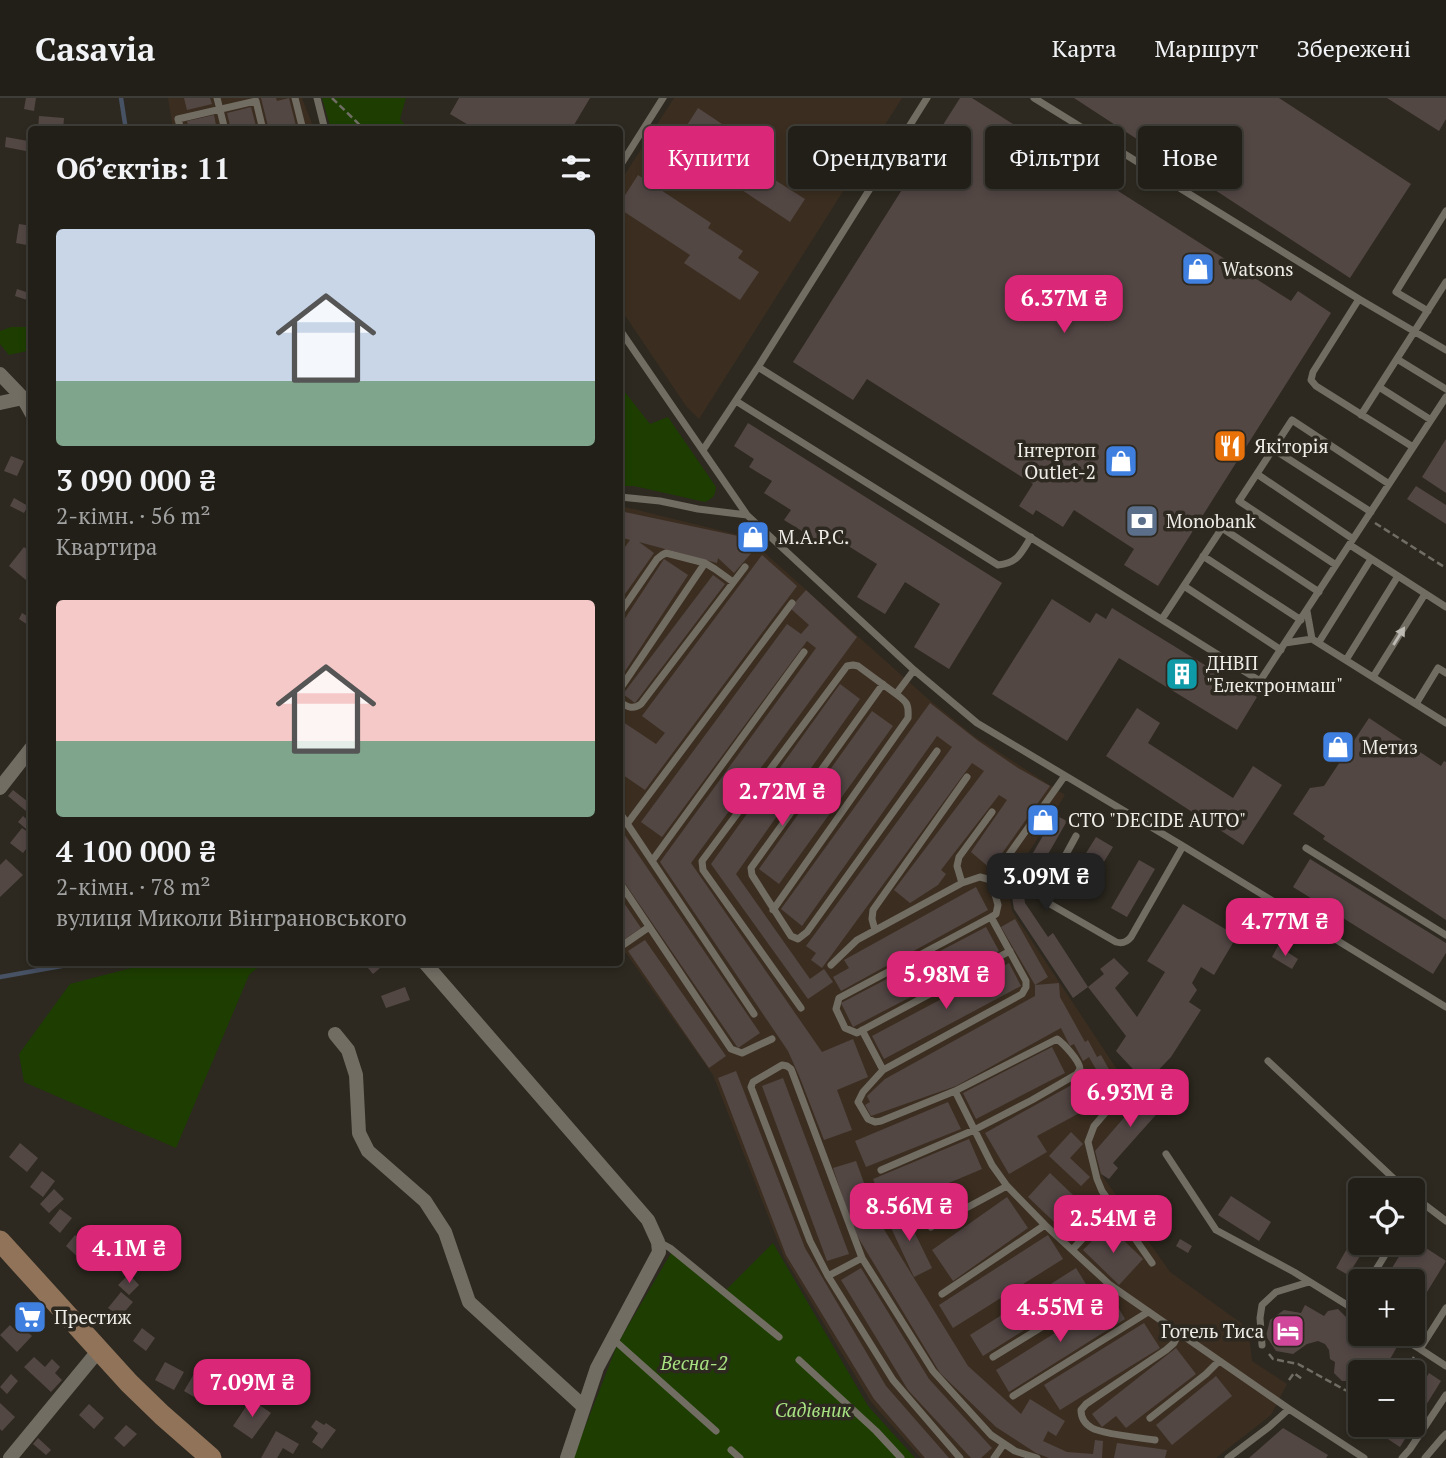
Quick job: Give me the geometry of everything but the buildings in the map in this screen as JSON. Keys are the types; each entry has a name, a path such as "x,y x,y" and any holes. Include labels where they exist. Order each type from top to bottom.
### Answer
{"main road":[{"path":"0,1241 129,1383 211,1458"}],"street":[{"path":"0,374 28,407"},
{"path":"0,403 23,398"},
{"path":"0,788 28,752"},
{"path":"427,966 648,1220 658,1242 659,1251 597,1368 567,1458"},
{"path":"335,1034 348,1050 356,1075 359,1133 368,1151 425,1201 445,1232 469,1302 584,1408"},
{"path":"10,1458 99,1350"}],"lane":[{"path":"217,98 224,126"},
{"path":"295,98 302,126"},
{"path":"315,98 324,126"},
{"path":"623,161 663,98"},
{"path":"703,450 927,98"},
{"path":"1034,98 1446,350"},
{"path":"180,126 178,119 256,99 262,126"},
{"path":"1428,311 1396,292 1446,211"},
{"path":"1361,415 1446,282"},
{"path":"1359,299 1313,372 1311,380 1316,386 1413,447"},
{"path":"623,334 747,515 914,670 977,723 1446,1007"},
{"path":"1397,359 1446,389"},
{"path":"758,367 1260,681 1446,397"},
{"path":"1379,387 1431,420"},
{"path":"736,401 998,565 1016,560 1031,537"},
{"path":"1336,565 1239,501 1256,474 1292,420 1389,484"},
{"path":"1273,449 1369,515"},
{"path":"1256,474 1371,559 1446,607"},
{"path":"623,497 747,515"},
{"path":"1162,619 1222,528 1319,592"},
{"path":"623,609 657,559 666,554 705,563 733,582"},
{"path":"1203,556 1301,620"},
{"path":"1184,586 1283,647 1315,640 1371,559"},
{"path":"623,685 705,563"},
{"path":"623,704 633,708 641,704 745,567"},
{"path":"1346,660 1398,576"},
{"path":"1373,677 1425,594"},
{"path":"627,824 792,603"},
{"path":"1307,611 1315,640 1445,720"},
{"path":"652,862 804,652"},
{"path":"773,910 908,718 907,702 858,666 847,666 702,861 703,870 801,1008"},
{"path":"1416,704 1438,668 1446,673"},
{"path":"896,694 914,670"},
{"path":"883,684 751,868 752,875 773,910 792,936 798,939 807,932 937,751"},
{"path":"991,880 1064,776"},
{"path":"875,930 873,910 967,777"},
{"path":"962,883 957,866 959,857 992,812"},
{"path":"623,818 754,1014"},
{"path":"1076,836 1046,891 1046,898 1050,904 1121,943 1131,937 1183,846"},
{"path":"1306,848 1446,935"},
{"path":"831,965 857,940 962,883 980,877 991,880"},
{"path":"991,880 998,905 996,914 839,998 836,1009 845,1028 857,1033 1010,951"},
{"path":"623,888 732,1049 742,1053 772,1039"},
{"path":"881,1170 974,1130 1032,1100 1077,1074 1080,1069 1062,1042 1057,1039 955,1091 881,1121 868,1119 858,1102 863,1092 883,1070 1022,994 1026,981 991,917"},
{"path":"623,945 649,927"},
{"path":"862,1030 883,1070"},
{"path":"1268,1061 1393,1178"},
{"path":"960,1458 893,1380 828,1276 810,1241 751,1087 753,1082 782,1065 791,1069 862,1258 933,1371 991,1435 1003,1445 1037,1458"},
{"path":"955,1091 992,1165 1007,1186 1110,1285 1364,1458"},
{"path":"1125,1091 1094,1126 1088,1142 1102,1191 1152,1263"},
{"path":"1166,1154 1216,1230 1294,1272 1348,1306"},
{"path":"931,1227 1007,1186"},
{"path":"1072,1250 1113,1206"},
{"path":"1425,1206 1446,1221"},
{"path":"942,1294 1045,1225"},
{"path":"658,1242 670,1248 779,1337"},
{"path":"828,1276 862,1258"},
{"path":"1262,1345 1262,1305 1276,1292 1309,1283"},
{"path":"993,1357 1110,1285"},
{"path":"1420,1349 1446,1308"},
{"path":"1013,1396 1148,1312"},
{"path":"1155,1440 1095,1430 1081,1417 1081,1410 1166,1350 1179,1334"},
{"path":"612,1339 716,1431"},
{"path":"1415,1346 1446,1366"},
{"path":"799,1360 901,1458"},
{"path":"1150,1418 1219,1361"},
{"path":"1402,1458 1446,1396"},
{"path":"1228,1458 1289,1409"},
{"path":"1425,1458 1446,1434"},
{"path":"994,1458 1003,1445"},
{"path":"731,1450 740,1458"}],"path":[{"path":"332,98 361,126"},
{"path":"1369,515 1446,568"},
{"path":"1262,1345 1273,1359 1298,1364 1348,1391"},
{"path":"1413,1360 1420,1349"},
{"path":"1289,1380 1294,1373 1302,1379"}],"shaded area":[{"path":"168,98 302,98 313,126 173,126"},
{"path":"674,98 902,98 884,126 788,126 788,189 844,189 699,419 686,406 623,312 623,177 644,145 644,189 774,189 774,126 656,126"},
{"path":"623,507 747,537 927,698 974,736 1065,795 1008,885 1012,911 1138,1101 1095,1151 1101,1174 1170,1272 1248,1328 1252,1361 1287,1384 1271,1415 1216,1458 921,1458 871,1402 784,1257 713,1075 626,953 623,954"}],"green space":[{"path":"322,98 406,98 400,119 406,126 330,126"},
{"path":"11,327 28,327 28,351 9,355 0,344 0,331"},
{"path":"623,390 650,424 668,417 716,487 714,494 705,502 634,486 623,486"},
{"path":"139,966 260,966 249,975 176,1148 24,1082 19,1054 70,984"},
{"name":"Весна-2","path":"773,1243 868,1406 915,1458 573,1458 618,1343 674,1248 725,1291"}],"waterway":[{"path":"121,98 125,126"},
{"path":"0,977 62,966"}],"place":[{"name":"Watsons","path":"1198,269"},
{"name":"Якіторія","path":"1230,446"},
{"name":"Інтертоп Outlet-2","path":"1121,461"},
{"name":"Monobank","path":"1142,521"},
{"name":"М.А.Р.С.","path":"753,537"},
{"name":"ДНВП \"Електронмаш\"","path":"1182,674"},
{"name":"Метиз","path":"1338,747"},
{"name":"СТО \"DECIDE AUTO\"","path":"1043,820"},
{"name":"Престиж","path":"30,1317"},
{"name":"Готель Тиса","path":"1288,1331"}],"park label":[{"name":"Садівник","path":"813,1410"}]}
